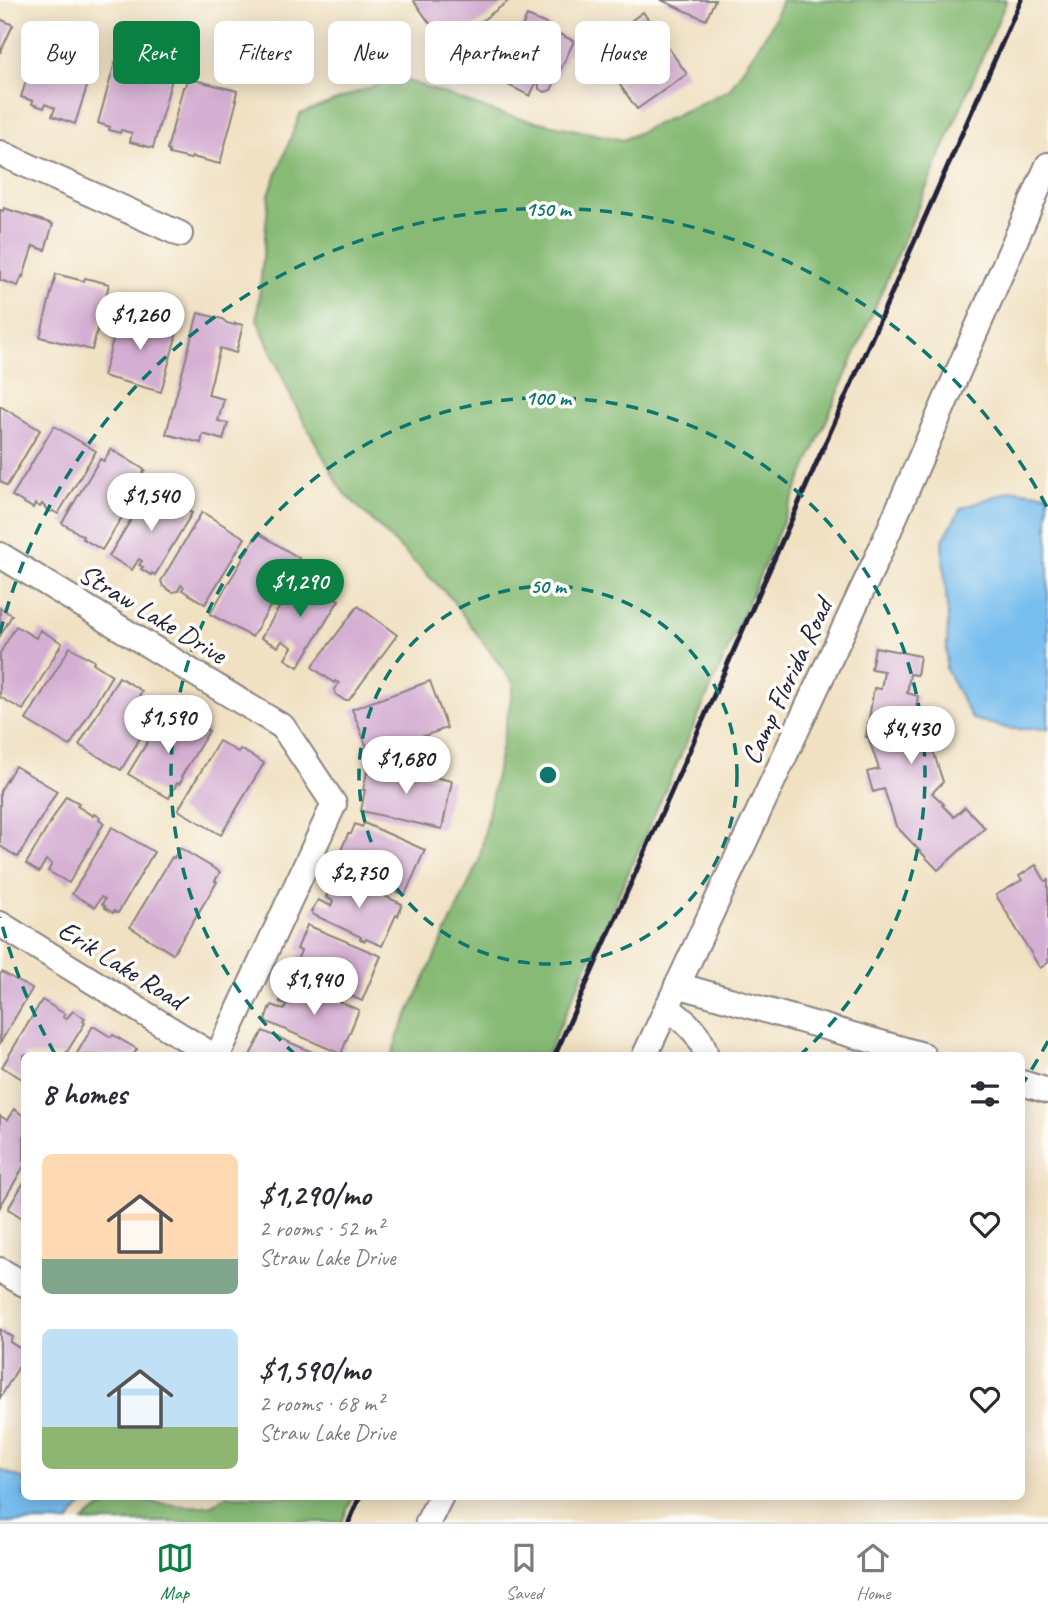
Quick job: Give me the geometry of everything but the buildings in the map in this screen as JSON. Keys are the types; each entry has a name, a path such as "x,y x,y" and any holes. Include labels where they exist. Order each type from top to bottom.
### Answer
{"street":[{"path":"0,153 180,234"},
{"name":"Camp Florida Road","path":"646,1052 877,558 1048,164"},
{"name":"Straw Lake Drive","path":"0,555 283,727 334,804 219,1052"},
{"name":"Erik Lake Road","path":"0,924 207,1052"},
{"path":"672,996 705,1052"},
{"path":"672,996 910,1052"},
{"path":"1025,1084 1048,1091"},
{"path":"0,1270 21,1282"}],"green space":[{"path":"782,0 1007,0 726,654 548,1052 393,1052 479,861 514,684 449,596 342,491 293,401 257,319 269,194 300,114 379,84 411,82 501,114 623,140 729,90 770,28"},
{"path":"219,1500 351,1500 342,1522 83,1522 108,1505 120,1502 203,1506"}],"water":[{"path":"1012,490 1048,494 1048,729 1010,729 972,719 946,669 948,618 942,542 961,508"},
{"path":"0,1470 21,1478 21,1500 92,1500 78,1510 70,1522 0,1522"}],"railway":[{"path":"556,1052 1021,0"},
{"path":"349,1522 358,1500"}]}
